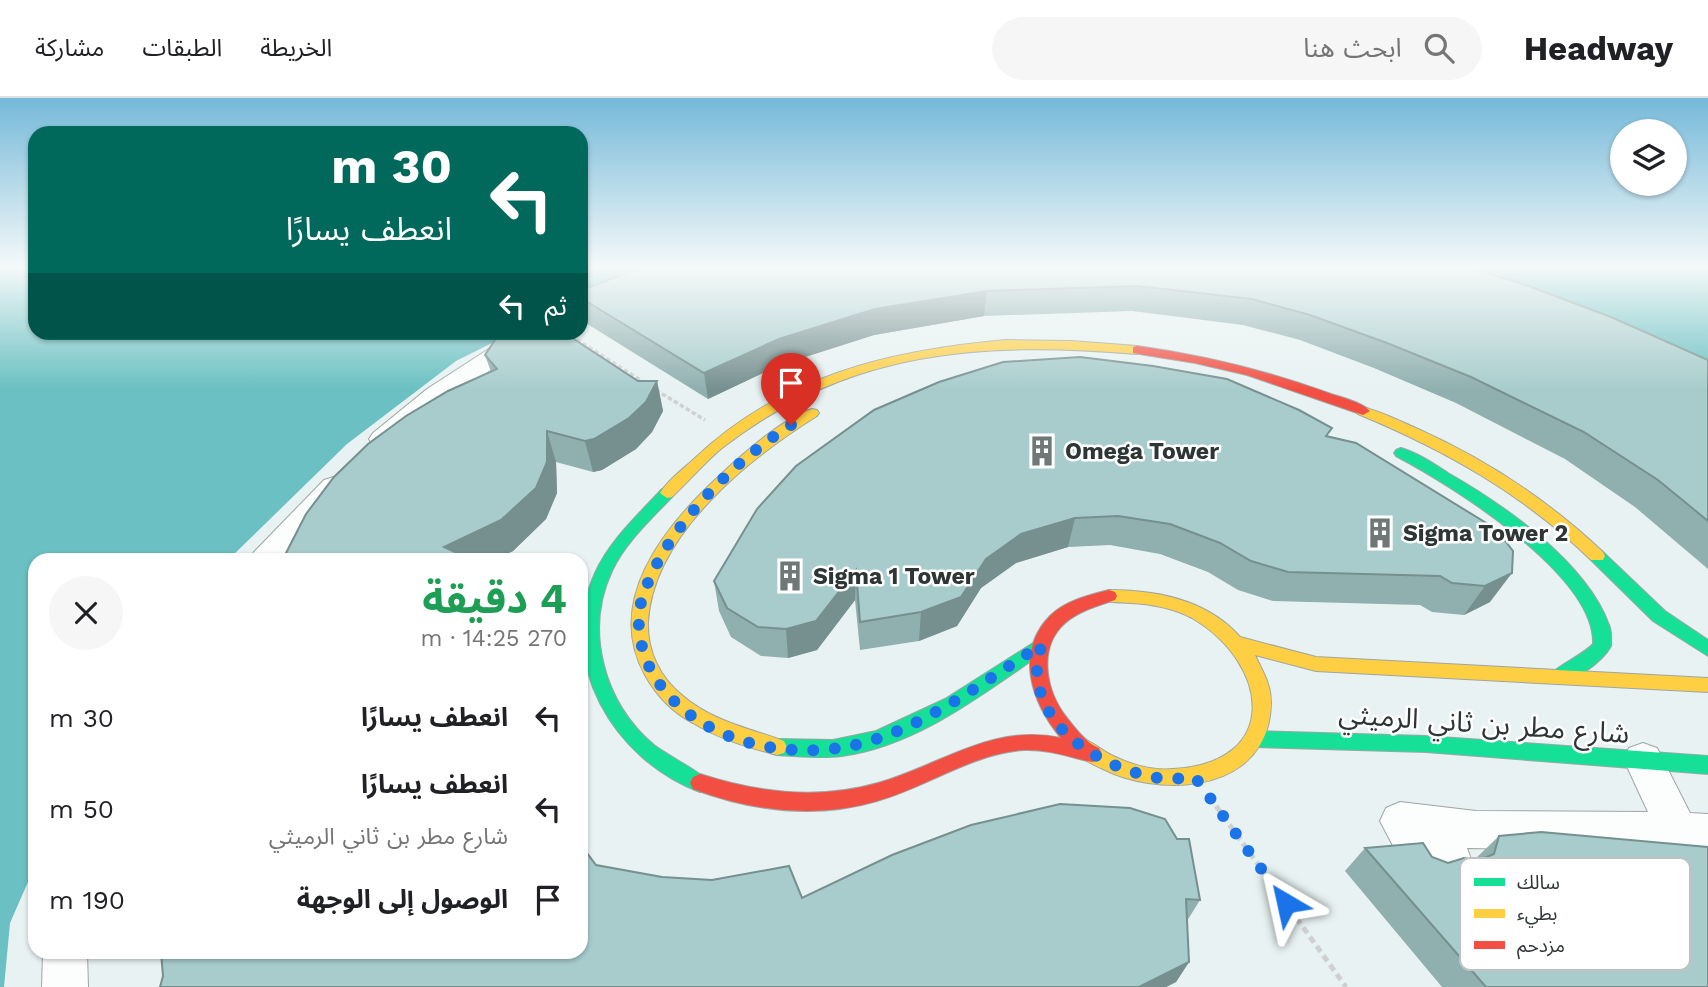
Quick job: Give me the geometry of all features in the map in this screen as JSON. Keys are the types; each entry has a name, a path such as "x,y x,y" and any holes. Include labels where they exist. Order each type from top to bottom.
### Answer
{"street":[{"path":"271,553 362,459 427,400 476,365 519,340"},
{"path":"1092,754 1030,742 982,748 887,789 820,804 787,803 704,785 671,768 627,731 603,696 593,668 589,636 591,615 603,573 662,497 729,436 780,400 822,380 867,365 905,357 979,348 1073,346 1161,354 1211,362 1310,390 1414,430 1464,455 1512,484 1557,517 1652,611 1708,649"},
{"path":"827,405 776,434 729,474 694,511 662,558 641,601 639,628 644,656 660,685 693,718 727,736 765,747 806,750 851,746 899,729 933,711 1041,645"},
{"path":"1383,445 1441,472 1479,499 1555,563 1595,607 1604,629 1603,645 1594,657 1559,676"},
{"path":"1109,596 1143,596 1177,604 1209,620 1237,643 1257,674 1264,707 1256,738 1241,756 1221,769 1195,777 1161,778 1125,770 1092,754 1063,730 1044,701 1037,672 1041,645 1055,622 1079,605 1109,596"},
{"name":"شارع مطر بن ثاني الرميثي","path":"1237,643 1316,664 1708,685"},
{"name":"شارع مطر بن ثاني الرميثي","path":"1256,738 1371,740 1708,765"},
{"path":"1643,760 1693,832"},
{"path":"1438,851 1693,832"},
{"path":"65,959 65,987"}],"path":[{"path":"578,340 729,436"},
{"path":"1195,777 1346,987"}],"water":[{"path":"0,307 28,307 28,340 498,340 456,361 347,444 235,553 28,553 28,882 10,923 4,987 0,987"},
{"path":"1527,307 1708,307 1708,376"}],"building":[{"path":"597,307 884,307 779,339 704,373"},
{"path":"1283,307 1586,307 1708,360 1708,521 1658,480 1584,432 1471,377 1310,315"},
{"path":"495,340 575,340 638,381 657,381 646,402 629,418 594,439 585,441 547,431 547,462 536,488 501,520 444,547 457,553 286,553 306,514 334,477 368,444 406,416 448,391 497,369 485,355"},
{"path":"1080,357 1227,379 1299,410 1332,428 1326,436 1356,443 1496,529 1513,551 1512,573 1485,586 1452,583 1440,576 1288,572 1251,561 1220,543 1170,524 1118,516 1075,518 1021,534 986,559 961,597 921,612 860,622 856,570 816,621 786,629 758,627 727,608 714,581 757,509 796,466 874,410 939,382 1003,362"},
{"path":"1060,804 1130,808 1165,819 1177,839 1189,839 1200,900 1186,899 1189,962 1139,987 160,987 163,976 162,959 588,959 588,854 596,865 662,877 712,880 789,866 802,898 892,855 971,825"},
{"path":"1541,832 1708,847 1708,987 1486,987 1471,970 1690,970 1690,858 1484,858 1494,854 1499,836"},
{"path":"1423,843 1432,857 1448,863 1460,859 1460,957 1365,848"}],"traffic: fast":[{"path":"1401,453 1454,483 1515,526 1544,550 1589,601 1601,625 1602,646 1589,660 1559,676"},
{"path":"667,493 624,541 603,573 593,605 590,636 595,668 606,698 623,725 645,749 671,768 700,783"},
{"path":"1597,556 1659,616 1708,649"},
{"path":"777,747 843,748 878,739 951,704 1041,645"},
{"path":"1256,739 1426,744 1708,765"}],"traffic: slow":[{"path":"667,493 716,446 768,409 824,382 882,362 943,350 1006,344 1071,344 1137,350"},
{"path":"1363,411 1427,439 1488,471 1545,510 1597,556"},
{"path":"777,747 723,730 698,717 676,702 658,683 645,660 639,633 641,602 649,575 685,520 709,494 762,446 812,413"},
{"path":"1083,747 1114,766 1149,776 1173,778 1211,772 1238,757 1255,737 1262,712 1260,685 1248,659 1227,634 1198,614 1176,605 1143,598 1109,596"},
{"path":"1236,643 1316,664 1708,685"}],"traffic: jam":[{"path":"1137,350 1224,365 1308,390 1363,411"},
{"path":"1083,747 1058,721 1049,705 1038,671 1039,653 1045,636 1062,616 1081,605 1109,596"},
{"path":"700,783 776,801 827,801 878,792 977,752 1008,744 1041,743 1092,754"}],"place":[{"name":"Omega Tower","path":"1042,451"},
{"name":"Sigma Tower 2","path":"1380,533"},
{"name":"Sigma 1 Tower","path":"790,576"}],"route":[{"path":"791,425 748,457 694,511 662,558 641,601 639,628 644,656 660,685 693,718 727,736 765,747 806,750 851,746 899,729 945,705 1041,645 1037,672 1044,701 1063,730 1092,754 1125,770 1161,778 1195,777 1286,903"}]}
